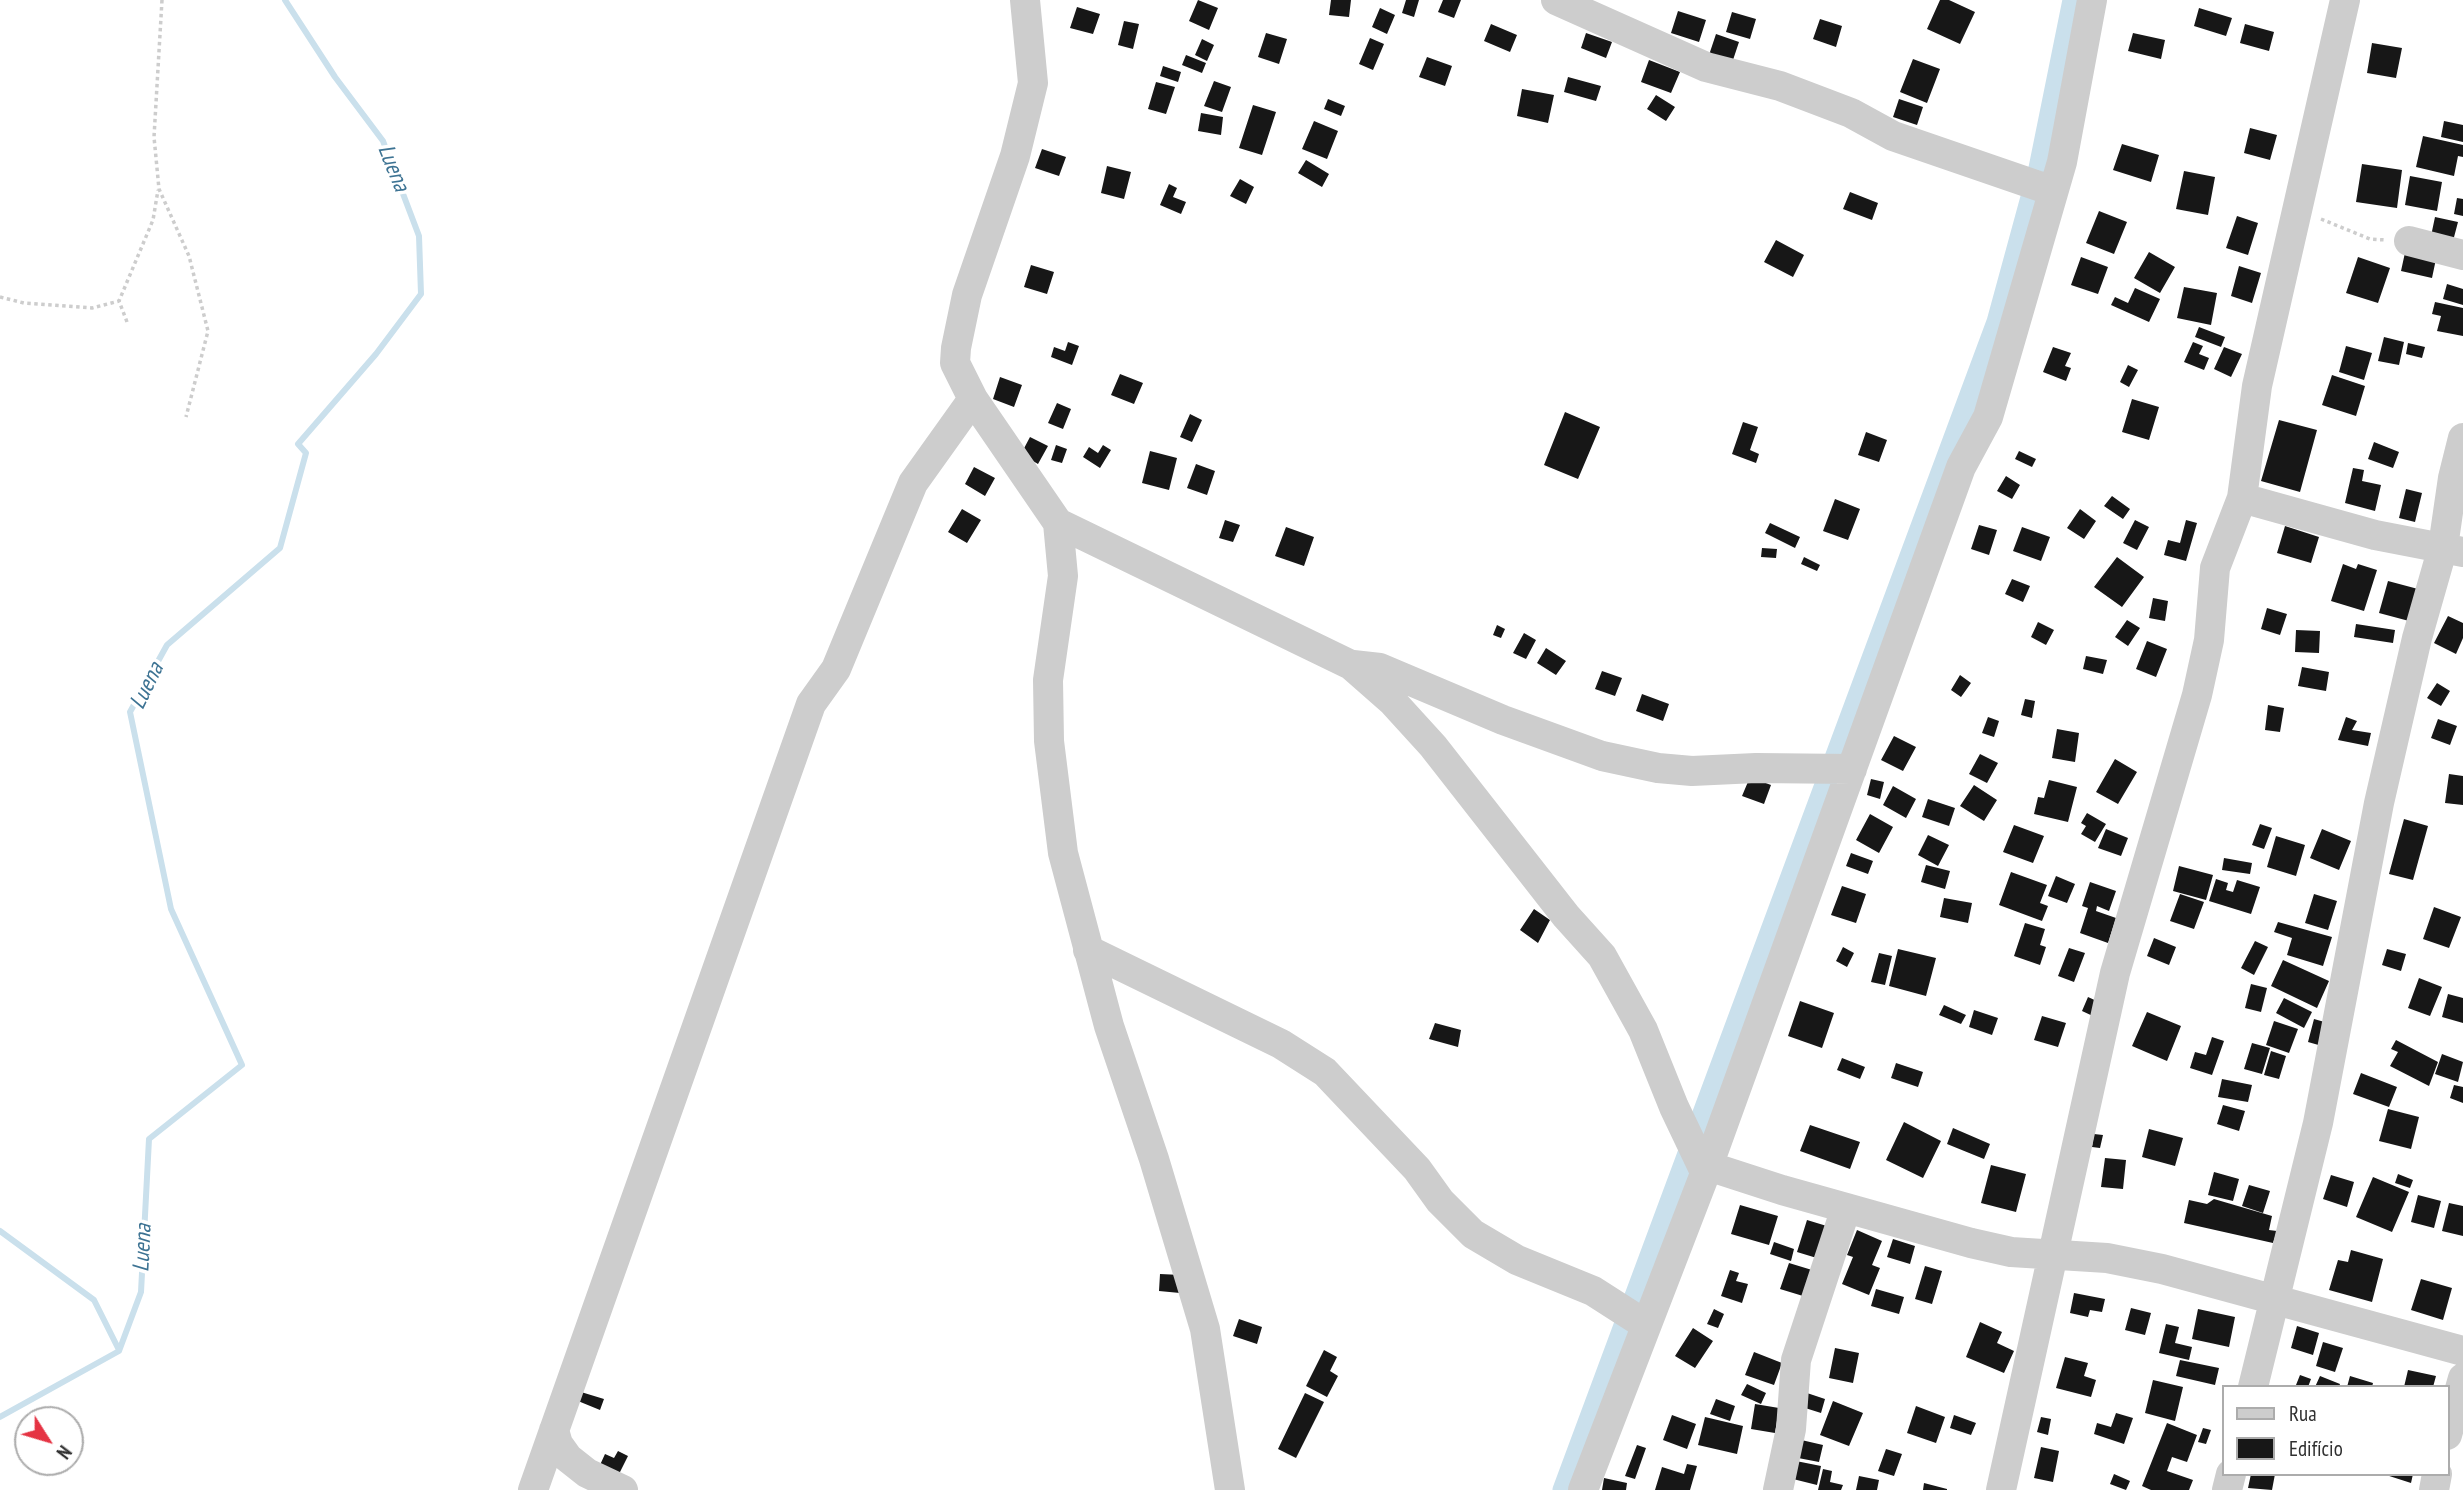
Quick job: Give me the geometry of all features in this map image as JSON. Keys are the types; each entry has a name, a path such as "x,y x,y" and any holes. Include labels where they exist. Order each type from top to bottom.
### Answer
{"street":[{"path":"1025,0 1033,83 1015,156 967,295 955,363 972,399 1058,523 1063,576 1048,680 1049,741 1063,852 1088,950 1205,1329 1230,1490"},
{"path":"1556,0 1706,67 1780,86 1851,114 1893,136 2053,191"},
{"path":"1583,1490 1706,1169 1961,467 1988,417 2062,162 2092,0"},
{"path":"2001,1490 2115,972 2197,695 2209,640 2215,568 2242,498 2257,386 2345,0"},
{"path":"2409,241 2463,255"},
{"path":"533,1490 811,704 836,669 913,483 972,399"},
{"path":"2254,1385 2318,1123 2399,712 2453,549 2463,438"},
{"path":"2242,498 2375,535 2453,549"},
{"path":"1058,523 1351,664 1392,701 1433,746 1566,916 1602,956 1643,1030 1674,1107 1706,1169 2011,1252 2107,1258 2140,1264 2277,1298 2463,1351"},
{"path":"1351,664 1380,668 1503,720 1602,756 1658,768 1692,771 1756,768 1852,769"},
{"path":"1088,950 1281,1044 1325,1072 1418,1169 1440,1201 1472,1234 1517,1260 1593,1290 1646,1325"},
{"path":"1778,1490 1791,1429 1796,1360 1846,1208"},
{"path":"2449,1428 2463,1378"},
{"path":"554,1430 558,1444 568,1458 587,1473 623,1490"}],"path":[{"path":"127,322 119,301 153,220 159,188 154,137 162,0"},
{"path":"159,188 189,256 208,331 186,417"},
{"path":"2296,212 2370,239 2409,241"},
{"path":"0,297 24,303 92,308 119,301"}],"building":[{"path":"1198,0 1218,8 1209,30 1189,21"},
{"path":"1331,0 1351,0 1349,17 1329,15"},
{"path":"1406,0 1419,0 1414,17 1402,13"},
{"path":"1443,0 1461,0 1454,18 1438,12"},
{"path":"1940,0 1949,0 1975,12 1960,44 1927,29"},
{"path":"1077,7 1100,14 1093,34 1070,28"},
{"path":"1380,8 1395,15 1387,34 1372,27"},
{"path":"2199,8 2232,18 2226,36 2194,26"},
{"path":"1678,11 1706,20 1699,42 1671,33"},
{"path":"1732,12 1756,19 1750,39 1726,32"},
{"path":"1820,19 1842,26 1836,47 1813,39"},
{"path":"1124,21 1139,24 1133,49 1118,45"},
{"path":"1491,24 1517,35 1510,52 1484,41"},
{"path":"2245,24 2274,32 2269,51 2240,43"},
{"path":"1266,33 1287,39 1279,64 1258,57"},
{"path":"1586,33 1612,42 1606,58 1581,48"},
{"path":"2133,33 2165,40 2161,59 2128,51"},
{"path":"1716,34 1739,42 1731,66 1708,58"},
{"path":"1370,38 1384,44 1373,70 1359,64"},
{"path":"1202,39 1214,45 1207,61 1195,55"},
{"path":"2372,43 2402,48 2396,78 2367,73"},
{"path":"1186,55 1206,63 1202,73 1182,65"},
{"path":"1427,57 1452,66 1445,86 1419,77"},
{"path":"1913,59 1940,69 1927,103 1900,92"},
{"path":"1649,60 1680,72 1671,93 1641,82"},
{"path":"1163,66 1181,72 1178,82 1160,76"},
{"path":"1568,77 1601,86 1596,101 1564,92"},
{"path":"1214,81 1231,87 1222,112 1204,106"},
{"path":"1156,82 1175,87 1166,114 1148,109"},
{"path":"1522,89 1554,95 1548,123 1517,116"},
{"path":"1656,95 1675,107 1666,121 1647,109"},
{"path":"1328,99 1345,106 1341,116 1324,109"},
{"path":"1899,99 1923,107 1917,125 1893,117"},
{"path":"1253,105 1276,112 1262,155 1239,148"},
{"path":"1201,113 1223,117 1221,135 1198,131"},
{"path":"1314,121 1338,131 1327,159 1302,149"},
{"path":"2444,121 2463,125 2463,142 2441,137"},
{"path":"2250,128 2277,135 2270,160 2244,153"},
{"path":"2423,136 2463,145 2463,157 2458,156 2454,176 2416,167"},
{"path":"2122,144 2159,155 2151,182 2113,170"},
{"path":"1042,149 1066,157 1059,176 1035,168"},
{"path":"1306,160 1329,174 1322,187 1298,173"},
{"path":"2362,164 2402,170 2397,208 2356,202"},
{"path":"1107,166 1131,172 1124,199 1101,193"},
{"path":"2184,171 2215,177 2208,215 2176,209"},
{"path":"2410,176 2442,182 2437,211 2405,205"},
{"path":"1240,179 1254,187 1246,204 1230,196"},
{"path":"1169,184 1177,188 1173,197 1186,202 1181,214 1160,205"},
{"path":"1850,192 1878,203 1872,220 1843,209"},
{"path":"2457,198 2463,199 2463,216 2454,214"},
{"path":"2099,211 2127,222 2114,254 2086,243"},
{"path":"2237,216 2258,223 2248,255 2226,248"},
{"path":"2435,217 2458,222 2453,241 2431,236"},
{"path":"1776,240 1804,255 1793,277 1764,262"},
{"path":"2406,248 2436,259 2432,278 2401,271"},
{"path":"2149,252 2175,267 2160,293 2134,278"},
{"path":"2081,257 2108,267 2098,294 2071,285"},
{"path":"2358,257 2390,268 2378,303 2346,293"},
{"path":"1031,265 1054,272 1047,294 1024,287"},
{"path":"2239,266 2261,273 2252,303 2231,296"},
{"path":"2447,284 2463,289 2463,305 2443,299"},
{"path":"2184,287 2217,293 2211,325 2177,318"},
{"path":"2135,288 2160,299 2149,322 2111,305 2115,297 2128,303"},
{"path":"2435,302 2463,308 2463,336 2437,331 2441,316 2432,314"},
{"path":"2199,327 2225,337 2221,347 2195,337"},
{"path":"2384,337 2404,342 2399,365 2378,361"},
{"path":"1068,342 1079,346 1072,365 1051,357 1054,347 1065,351"},
{"path":"2193,342 2203,346 2199,354 2209,358 2204,370 2184,362"},
{"path":"2408,343 2425,347 2422,358 2406,354"},
{"path":"2346,346 2372,353 2364,380 2339,372"},
{"path":"2053,347 2071,353 2065,366 2071,368 2066,381 2043,372"},
{"path":"2224,347 2242,354 2231,377 2214,369"},
{"path":"2128,365 2138,370 2129,387 2120,382"},
{"path":"1120,374 1143,383 1134,404 1111,395"},
{"path":"2332,375 2365,386 2356,416 2322,405"},
{"path":"1000,377 1022,385 1014,407 993,399"},
{"path":"2132,399 2159,407 2149,440 2122,432"},
{"path":"1057,403 1071,409 1063,429 1048,423"},
{"path":"1565,412 1600,427 1578,479 1544,465"},
{"path":"1190,414 1202,420 1192,442 1180,437"},
{"path":"2279,420 2317,430 2300,492 2261,481"},
{"path":"1743,422 1758,427 1750,450 1759,454 1756,463 1732,454"},
{"path":"1866,432 1887,440 1879,462 1858,455"},
{"path":"1030,437 1048,446 1038,464 1021,454"},
{"path":"2374,442 2399,452 2393,468 2368,459"},
{"path":"1056,445 1067,449 1062,463 1051,460"},
{"path":"1103,445 1111,450 1100,468 1083,457 1089,447 1098,453"},
{"path":"1150,451 1177,458 1169,490 1142,483"},
{"path":"2019,451 2036,459 2032,467 2015,459"},
{"path":"1196,464 1215,471 1207,495 1187,488"},
{"path":"974,467 995,478 985,496 965,484"},
{"path":"2353,468 2364,470 2362,481 2381,485 2375,511 2345,503"},
{"path":"2006,476 2020,485 2012,499 1997,491"},
{"path":"2406,489 2422,493 2415,522 2399,518"},
{"path":"2112,496 2130,509 2123,519 2104,506"},
{"path":"1835,499 1860,509 1848,540 1823,531"},
{"path":"962,509 981,520 967,543 948,532"},
{"path":"2080,509 2096,521 2084,539 2067,528"},
{"path":"1225,520 1240,525 1233,542 1219,538"},
{"path":"2135,520 2149,527 2137,550 2123,543"},
{"path":"2186,520 2197,523 2186,561 2164,555 2168,540 2180,543"},
{"path":"1770,523 1800,537 1795,548 1765,533"},
{"path":"1979,525 1997,530 1989,555 1971,549"},
{"path":"2285,526 2319,537 2311,563 2277,553"},
{"path":"1286,527 1314,537 1304,566 1275,556"},
{"path":"2022,527 2050,537 2041,561 2013,551"},
{"path":"1762,548 1777,549 1776,558 1761,557"},
{"path":"1804,557 1820,565 1817,571 1801,564"},
{"path":"2117,557 2144,577 2122,607 2094,587"},
{"path":"2343,564 2356,569 2358,564 2377,570 2364,611 2331,601"},
{"path":"2012,579 2030,586 2023,602 2005,594"},
{"path":"2388,581 2418,589 2409,621 2379,613"},
{"path":"2153,598 2168,601 2165,621 2149,618"},
{"path":"2267,608 2287,614 2280,635 2261,629"},
{"path":"2448,616 2463,623 2463,638 2456,654 2434,643"},
{"path":"2127,620 2140,628 2128,646 2115,637"},
{"path":"2038,622 2054,630 2046,645 2031,637"},
{"path":"2356,624 2395,630 2393,643 2354,637"},
{"path":"1497,625 1505,629 1501,638 1493,635"},
{"path":"2296,630 2320,631 2319,653 2295,652"},
{"path":"1524,633 1536,640 1526,659 1513,653"},
{"path":"2147,641 2167,649 2156,677 2136,669"},
{"path":"1546,648 1566,661 1556,675 1537,663"},
{"path":"2086,656 2107,660 2103,674 2083,669"},
{"path":"2302,667 2329,672 2326,691 2298,686"},
{"path":"1602,671 1622,678 1615,696 1595,689"},
{"path":"1960,675 1971,683 1961,697 1951,690"},
{"path":"2437,683 2450,691 2441,706 2427,698"},
{"path":"1642,694 1669,704 1663,721 1636,711"},
{"path":"2025,699 2035,701 2032,718 2021,715"},
{"path":"2268,705 2284,708 2280,732 2265,730"},
{"path":"1988,717 1999,721 1994,737 1982,733"},
{"path":"2346,717 2357,721 2352,730 2371,733 2368,746 2338,740"},
{"path":"2438,719 2457,726 2450,745 2431,738"},
{"path":"2057,729 2079,733 2075,762 2052,758"},
{"path":"1894,736 1916,747 1903,771 1881,760"},
{"path":"1980,754 1998,763 1987,783 1969,774"},
{"path":"2115,759 2137,772 2118,804 2096,792"},
{"path":"2449,774 2463,776 2463,805 2445,803"},
{"path":"1750,777 1771,785 1764,804 1742,796"},
{"path":"1871,779 1884,782 1880,799 1867,795"},
{"path":"2049,780 2077,787 2068,822 2034,814 2038,797 2044,798"},
{"path":"1974,785 1997,800 1984,821 1960,806"},
{"path":"1893,786 1916,799 1906,818 1883,805"},
{"path":"1928,799 1955,808 1949,826 1922,817"},
{"path":"2087,813 2106,824 2095,842 2081,834 2086,826 2081,823"},
{"path":"1870,814 1893,827 1879,853 1856,840"},
{"path":"2404,819 2428,826 2413,880 2389,874"},
{"path":"2260,824 2272,828 2264,849 2252,845"},
{"path":"2014,825 2044,836 2033,863 2003,852"},
{"path":"2106,829 2128,838 2121,856 2098,848"},
{"path":"2322,829 2351,841 2339,870 2310,858"},
{"path":"1928,835 1949,845 1938,866 1918,855"},
{"path":"2276,836 2305,845 2296,876 2267,867"},
{"path":"1851,853 1873,861 1868,874 1846,866"},
{"path":"2224,858 2252,863 2250,874 2222,870"},
{"path":"1926,865 1950,871 1945,889 1921,882"},
{"path":"2179,866 2213,875 2206,900 2173,891"},
{"path":"2011,872 2047,885 2040,903 2048,906 2042,921 1999,905"},
{"path":"2056,876 2075,884 2067,903 2048,896"},
{"path":"2216,879 2228,883 2226,890 2233,892 2237,880 2260,887 2251,914 2209,901"},
{"path":"2090,882 2116,891 2109,911 2097,906 2096,911 2116,918 2108,943 2080,933 2088,908 2082,906"},
{"path":"1842,886 1866,894 1856,923 1831,915"},
{"path":"2180,894 2204,902 2194,929 2170,921"},
{"path":"2314,894 2337,901 2328,930 2305,923"},
{"path":"1944,898 1972,903 1968,923 1940,917"},
{"path":"2434,907 2461,917 2449,948 2423,939"},
{"path":"1534,909 1550,920 1538,943 1520,930"},
{"path":"2278,922 2332,937 2323,966 2287,955 2292,938 2274,932"},
{"path":"2025,923 2045,929 2040,945 2046,947 2040,965 2014,956"},
{"path":"2154,938 2176,947 2169,965 2147,956"},
{"path":"2255,941 2268,947 2254,975 2241,968"},
{"path":"1843,947 1854,953 1847,967 1836,961"},
{"path":"2069,948 2085,953 2074,982 2058,976"},
{"path":"1898,949 1936,958 1926,996 1889,986"},
{"path":"2387,949 2406,954 2401,971 2382,965"},
{"path":"1879,953 1892,956 1885,985 1871,982"},
{"path":"2283,960 2329,981 2317,1008 2271,986"},
{"path":"2419,978 2442,987 2430,1016 2408,1008"},
{"path":"2251,984 2267,988 2261,1012 2245,1008"},
{"path":"2448,994 2463,998 2463,1023 2442,1017"},
{"path":"2088,997 2101,1003 2095,1017 2082,1011"},
{"path":"2284,998 2312,1012 2304,1028 2276,1013"},
{"path":"1800,1001 1834,1013 1822,1048 1788,1036"},
{"path":"1944,1005 1966,1015 1961,1024 1939,1015"},
{"path":"1974,1010 1998,1018 1992,1035 1969,1027"},
{"path":"2147,1012 2181,1026 2167,1061 2132,1046"},
{"path":"2042,1016 2066,1023 2058,1047 2034,1040"},
{"path":"2314,1019 2328,1023 2322,1046 2308,1042"},
{"path":"2274,1021 2298,1029 2289,1053 2266,1045"},
{"path":"1435,1023 1461,1030 1458,1047 1429,1039"},
{"path":"2212,1037 2224,1041 2212,1075 2190,1068 2195,1052 2206,1055"},
{"path":"2396,1040 2438,1062 2429,1086 2390,1066 2398,1052 2391,1049"},
{"path":"2252,1043 2270,1048 2262,1074 2244,1069"},
{"path":"2271,1051 2286,1056 2279,1079 2264,1075"},
{"path":"2442,1054 2463,1062 2458,1082 2435,1074"},
{"path":"1842,1058 1865,1067 1860,1079 1837,1070"},
{"path":"1896,1063 1923,1072 1918,1087 1891,1078"},
{"path":"2361,1073 2397,1087 2389,1107 2353,1094"},
{"path":"2222,1079 2252,1085 2248,1102 2218,1097"},
{"path":"2454,1085 2463,1087 2463,1103 2450,1098"},
{"path":"2223,1105 2245,1111 2239,1131 2217,1124"},
{"path":"2388,1109 2419,1117 2411,1149 2379,1141"},
{"path":"1904,1122 1941,1141 1923,1178 1886,1160"},
{"path":"1810,1125 1860,1142 1850,1169 1800,1151"},
{"path":"1953,1128 1990,1144 1984,1159 1947,1144"},
{"path":"2149,1129 2183,1138 2175,1166 2142,1157"},
{"path":"2094,1134 2103,1135 2100,1148 2092,1147"},
{"path":"2105,1158 2126,1160 2123,1189 2101,1187"},
{"path":"1991,1165 2026,1174 2016,1212 1981,1203"},
{"path":"2214,1172 2239,1179 2233,1201 2208,1195"},
{"path":"2398,1174 2413,1180 2410,1188 2395,1183"},
{"path":"2331,1175 2354,1182 2347,1207 2323,1199"},
{"path":"2373,1177 2409,1192 2392,1232 2356,1217"},
{"path":"2249,1185 2270,1191 2263,1213 2242,1206"},
{"path":"2418,1195 2441,1201 2434,1228 2411,1222"},
{"path":"2214,1199 2272,1216 2269,1230 2277,1231 2273,1243 2184,1223 2189,1200 2207,1204"},
{"path":"2449,1203 2463,1206 2463,1236 2442,1231"},
{"path":"1740,1205 1778,1216 1769,1245 1731,1234"},
{"path":"1807,1220 1830,1227 1820,1259 1797,1252"},
{"path":"1857,1230 1882,1241 1872,1265 1880,1268 1869,1295 1842,1284 1853,1257 1847,1255"},
{"path":"1893,1239 1915,1246 1910,1264 1887,1257"},
{"path":"1774,1242 1794,1249 1791,1261 1770,1254"},
{"path":"2351,1250 2383,1259 2372,1302 2329,1290 2338,1260 2348,1262"},
{"path":"1789,1263 1812,1270 1803,1296 1780,1289"},
{"path":"1925,1266 1942,1271 1932,1304 1915,1299"},
{"path":"1730,1270 1739,1273 1736,1281 1748,1284 1742,1303 1721,1296"},
{"path":"1160,1274 1181,1275 1180,1293 1159,1291"},
{"path":"2421,1279 2452,1288 2443,1320 2411,1310"},
{"path":"1876,1289 1904,1297 1899,1314 1871,1306"},
{"path":"2074,1293 2105,1299 2102,1312 2090,1310 2088,1317 2070,1313"},
{"path":"2131,1308 2151,1313 2145,1335 2125,1330"},
{"path":"1714,1309 1724,1314 1718,1328 1707,1324"},
{"path":"2198,1309 2235,1317 2229,1347 2192,1339"},
{"path":"1239,1319 1262,1327 1257,1344 1233,1336"},
{"path":"1980,1322 2002,1332 1997,1343 2014,1351 2004,1373 1966,1357"},
{"path":"2166,1324 2179,1327 2175,1343 2192,1347 2189,1360 2159,1353"},
{"path":"2297,1326 2319,1333 2313,1355 2291,1348"},
{"path":"1693,1328 1713,1341 1695,1368 1675,1356"},
{"path":"2323,1342 2343,1348 2335,1372 2316,1366"},
{"path":"1835,1348 1859,1353 1853,1383 1829,1378"},
{"path":"1324,1350 1337,1357 1330,1371 1338,1376 1327,1397 1306,1386"},
{"path":"1754,1352 1782,1363 1774,1385 1745,1375"},
{"path":"2065,1357 2088,1363 2084,1376 2096,1380 2091,1397 2056,1388"},
{"path":"2180,1360 2219,1368 2215,1385 2176,1376"},
{"path":"2408,1370 2436,1376 2434,1385 2404,1385"},
{"path":"2300,1375 2311,1379 2309,1385 2296,1385"},
{"path":"2320,1376 2340,1384 2340,1385 2316,1385"},
{"path":"2350,1376 2373,1383 2372,1385 2348,1385"},
{"path":"2153,1380 2183,1387 2175,1421 2145,1413"},
{"path":"1747,1384 1766,1393 1761,1404 1741,1395"},
{"path":"581,1392 604,1399 600,1410 578,1401"},
{"path":"1305,1393 1324,1402 1296,1458 1278,1449"},
{"path":"1807,1393 1825,1399 1821,1413 1802,1407"},
{"path":"1716,1399 1735,1406 1730,1421 1710,1414"},
{"path":"1833,1401 1863,1413 1849,1446 1820,1435"},
{"path":"1755,1404 1779,1408 1775,1433 1751,1429"},
{"path":"1916,1406 1945,1417 1936,1443 1907,1433"},
{"path":"2116,1413 2133,1418 2124,1444 2094,1434 2097,1423 2111,1427"},
{"path":"1672,1415 1696,1424 1687,1449 1663,1440"},
{"path":"1954,1415 1976,1423 1971,1435 1950,1428"},
{"path":"1705,1417 1743,1426 1737,1454 1698,1445"},
{"path":"2041,1417 2051,1419 2048,1435 2037,1432"},
{"path":"2167,1423 2197,1435 2187,1462 2172,1457 2167,1471 2193,1480 2189,1490 2151,1490 2142,1486"},
{"path":"2203,1428 2211,1430 2206,1444 2198,1442"},
{"path":"1797,1439 1823,1445 1819,1462 1793,1457"},
{"path":"1637,1445 1646,1448 1635,1479 1625,1476"},
{"path":"2041,1447 2059,1451 2053,1482 2034,1478"},
{"path":"1886,1449 1902,1454 1894,1476 1878,1471"},
{"path":"618,1451 628,1456 619,1474 600,1465 605,1454 614,1458"},
{"path":"1796,1461 1821,1466 1817,1485 1793,1479"},
{"path":"1687,1464 1697,1466 1690,1490 1655,1490 1662,1467 1684,1474"},
{"path":"1823,1469 1832,1471 1830,1482 1843,1485 1841,1490 1818,1490"},
{"path":"2114,1474 2130,1481 2126,1490 2110,1484"},
{"path":"1859,1476 1879,1480 1877,1490 1856,1490"},
{"path":"2251,1476 2275,1476 2272,1490 2248,1488"},
{"path":"2389,1476 2413,1476 2411,1483"},
{"path":"1604,1478 1627,1483 1626,1490 1602,1490"},
{"path":"1924,1483 1947,1489 1947,1490 1923,1490"}],"waterway":[{"name":"Luena","path":"0,1417 119,1351 141,1292 149,1139 242,1065 171,909 130,712 167,645 280,548 306,453 298,444 376,354 421,294 419,236 383,141 335,77 285,0"},
{"path":"1563,1490 1997,322 2039,168 2073,0"},
{"path":"0,1231 94,1300 119,1350"}]}
